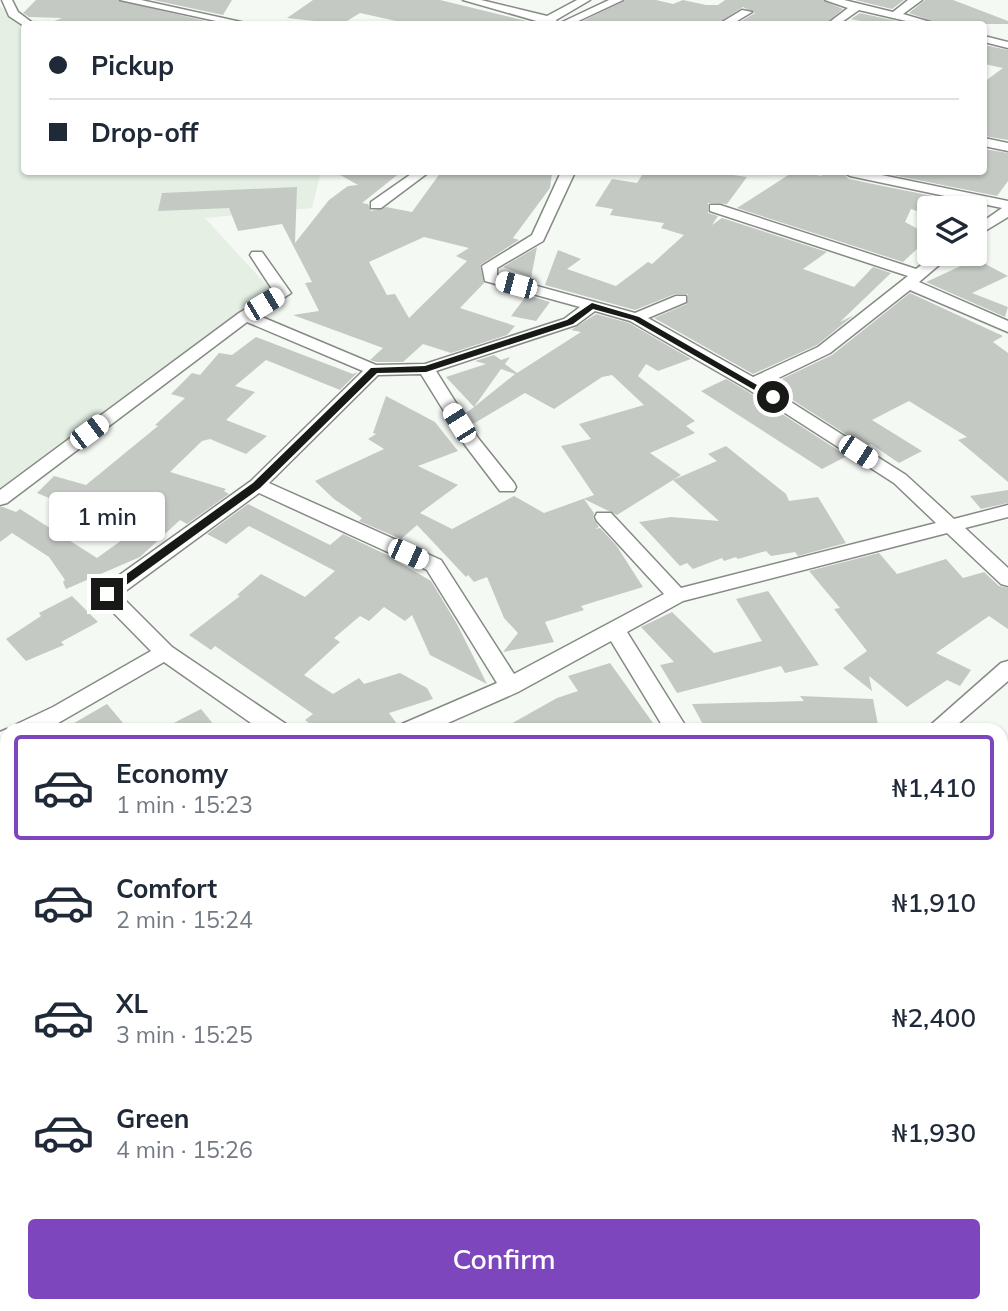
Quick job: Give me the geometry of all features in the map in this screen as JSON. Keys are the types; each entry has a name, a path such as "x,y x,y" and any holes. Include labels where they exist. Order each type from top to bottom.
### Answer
{"street":[{"path":"7,0 13,14 24,21"},
{"path":"125,0 229,21"},
{"path":"468,0 547,21"},
{"path":"552,21 584,0"},
{"path":"830,0 919,21"},
{"path":"896,15 904,6 917,0"},
{"path":"574,21 611,1"},
{"path":"836,21 858,6"},
{"path":"730,21 746,12"},
{"path":"581,19 590,21"},
{"path":"987,40 1008,45"},
{"path":"987,143 1008,147"},
{"path":"376,205 418,175"},
{"path":"567,175 538,238 489,266 490,278 636,318 752,384 900,479 954,526 1008,579"},
{"path":"862,175 1006,211"},
{"path":"715,208 911,279 1008,327"},
{"path":"987,224 1006,211"},
{"path":"0,499 245,316 283,293 257,255"},
{"path":"752,384 824,350 929,266"},
{"path":"636,318 681,299"},
{"path":"245,316 374,370 426,369 570,322 592,306"},
{"path":"426,369 471,441 507,487"},
{"path":"268,723 165,652 107,594 257,485 374,370"},
{"path":"257,485 434,565 510,686"},
{"path":"426,723 510,686 677,596 1008,511"},
{"path":"604,517 677,596"},
{"path":"614,629 673,723"},
{"path":"39,723 165,652"},
{"path":"944,723 1008,669"}],"shaded area":[{"path":"0,6 21,24 21,175 320,175 312,208 205,218 272,291 0,497"}],"building":[{"path":"36,0 117,0 205,21 54,21 62,18 29,17 23,13"},
{"path":"153,0 232,0 223,15"},
{"path":"313,0 440,0 527,21 396,21 360,13 347,21 287,18"},
{"path":"625,0 656,0 673,4 683,0 718,5 725,0 822,0 843,9 829,21 741,21 755,13 743,7 722,21 583,21"},
{"path":"855,0 904,0 892,9"},
{"path":"925,0 953,0 1008,21 1008,24 987,24 987,21 932,21 909,13"},
{"path":"860,13 896,21 861,21 851,19"},
{"path":"987,46 1008,50 1008,140 987,136 987,80 1003,68 987,65"},
{"path":"987,150 1008,153 1008,181 997,196 893,175 987,175"},
{"path":"340,175 397,175 362,203 368,204 371,211 386,207 412,212 439,175 552,175 550,188 513,238 519,240 480,265 484,283 460,308 515,326 507,335 451,353 423,344 403,362 376,362 370,360 383,348 293,315 319,311 305,283 312,282 282,224 238,231 229,208 158,211 162,193 297,187 295,243 329,200 348,186 358,185","holes":["424,237 469,248 456,256 467,261 409,318 395,294 387,295 369,262"]},
{"path":"642,175 747,177 727,204 708,203 708,213 718,216 712,225 722,218 827,252 803,269 854,287 873,267 891,273 840,322 854,315 817,345 753,374 654,318 687,304 688,294 675,294 635,310 545,285 558,250 581,259 567,269 616,286 648,262 652,264 684,235 661,228 664,223 610,215 613,209 595,206 612,179 637,183"},
{"path":"788,175 844,175 849,179 932,196 917,196 917,211 911,209 905,222 917,228 917,249 903,262 737,208"},
{"path":"537,247 531,278 503,267"},
{"path":"987,265 1008,276 972,293 1008,307 1005,317 926,282 961,266"},
{"path":"910,293 1003,336 993,342 1008,353 1008,482 958,440 967,437 909,401 872,420 922,451 899,463 871,444 866,447 769,385 832,355"},
{"path":"527,295 550,302 536,321 511,316"},
{"path":"596,314 629,323 691,359 658,371 646,364 638,376 695,421 686,426 695,433 650,453 681,475 617,515 584,499 594,513 593,518 599,527 595,529 600,528 616,545 643,587 581,606 584,610 545,622 554,642 503,652 518,633 504,618 487,577 474,582 468,575 466,577 417,525 401,539 359,521 362,518 334,499 315,481 384,449 368,439 376,434 373,433 386,396 435,422 458,451 418,466 458,485 420,513 452,529 514,496 544,513 594,495 561,446 591,439 579,424 644,405 612,375 602,377 554,409 525,393 473,424 466,413 474,407 446,377 486,364 475,361 494,355 501,360 510,357 505,364 517,373 581,332 571,330","holes":["501,369 515,374 474,407"]},
{"path":"256,337 353,374 358,372 340,390 266,360 235,386 255,392 226,420 267,436 246,454 210,439 202,441 170,472 226,489 224,491 229,494 187,524 180,520 140,557 66,589 63,582 65,580 49,557 12,533 0,542 0,507 16,512 20,509 97,558 140,527 97,507 88,514 37,493 54,476 86,485 158,426 155,425 185,398 171,394 192,373 200,375 219,353 232,355"},
{"path":"726,379 847,456 822,469 701,391"},
{"path":"726,446 786,494 789,501 818,497 846,543 798,556 795,552 771,556 766,551 738,559 736,557 724,561 722,558 693,569 687,563 680,566 639,522 671,517 719,521 673,480 717,461 708,454"},
{"path":"1008,490 1008,503 981,509 970,496"},
{"path":"248,504 330,545 343,534 385,554 431,581 457,624 487,684 430,655 412,615 405,621 384,607 369,621 360,616 334,638 340,642 304,675 333,694 359,678 364,684 400,673 427,688 433,699 389,713 396,723 309,723 305,720 313,714 215,646 211,650 189,635 240,596 237,595 261,574 305,597 335,571 249,526 226,544 207,534"},
{"path":"879,553 897,574 946,559 963,578 984,572 999,586 1008,588 1008,629 989,616 936,653 971,670 960,686 947,680 907,707 869,676 872,691 843,668 867,651 834,609 840,608 809,571"},
{"path":"768,591 819,665 785,673 781,666 677,693 660,665 674,662 641,627 672,612 714,653 762,641 736,599"},
{"path":"72,596 98,622 61,642 64,645 26,661 6,639 41,616 39,613"},
{"path":"610,663 653,723 512,723 557,698 578,691 568,676"},
{"path":"800,696 873,699 878,723 702,723 692,704 804,701"},
{"path":"107,704 123,723 74,723"},
{"path":"201,709 212,723 174,723"}],"route":[{"path":"107,594 257,485 374,370 426,369 570,322 592,306 636,318 773,397"}]}
